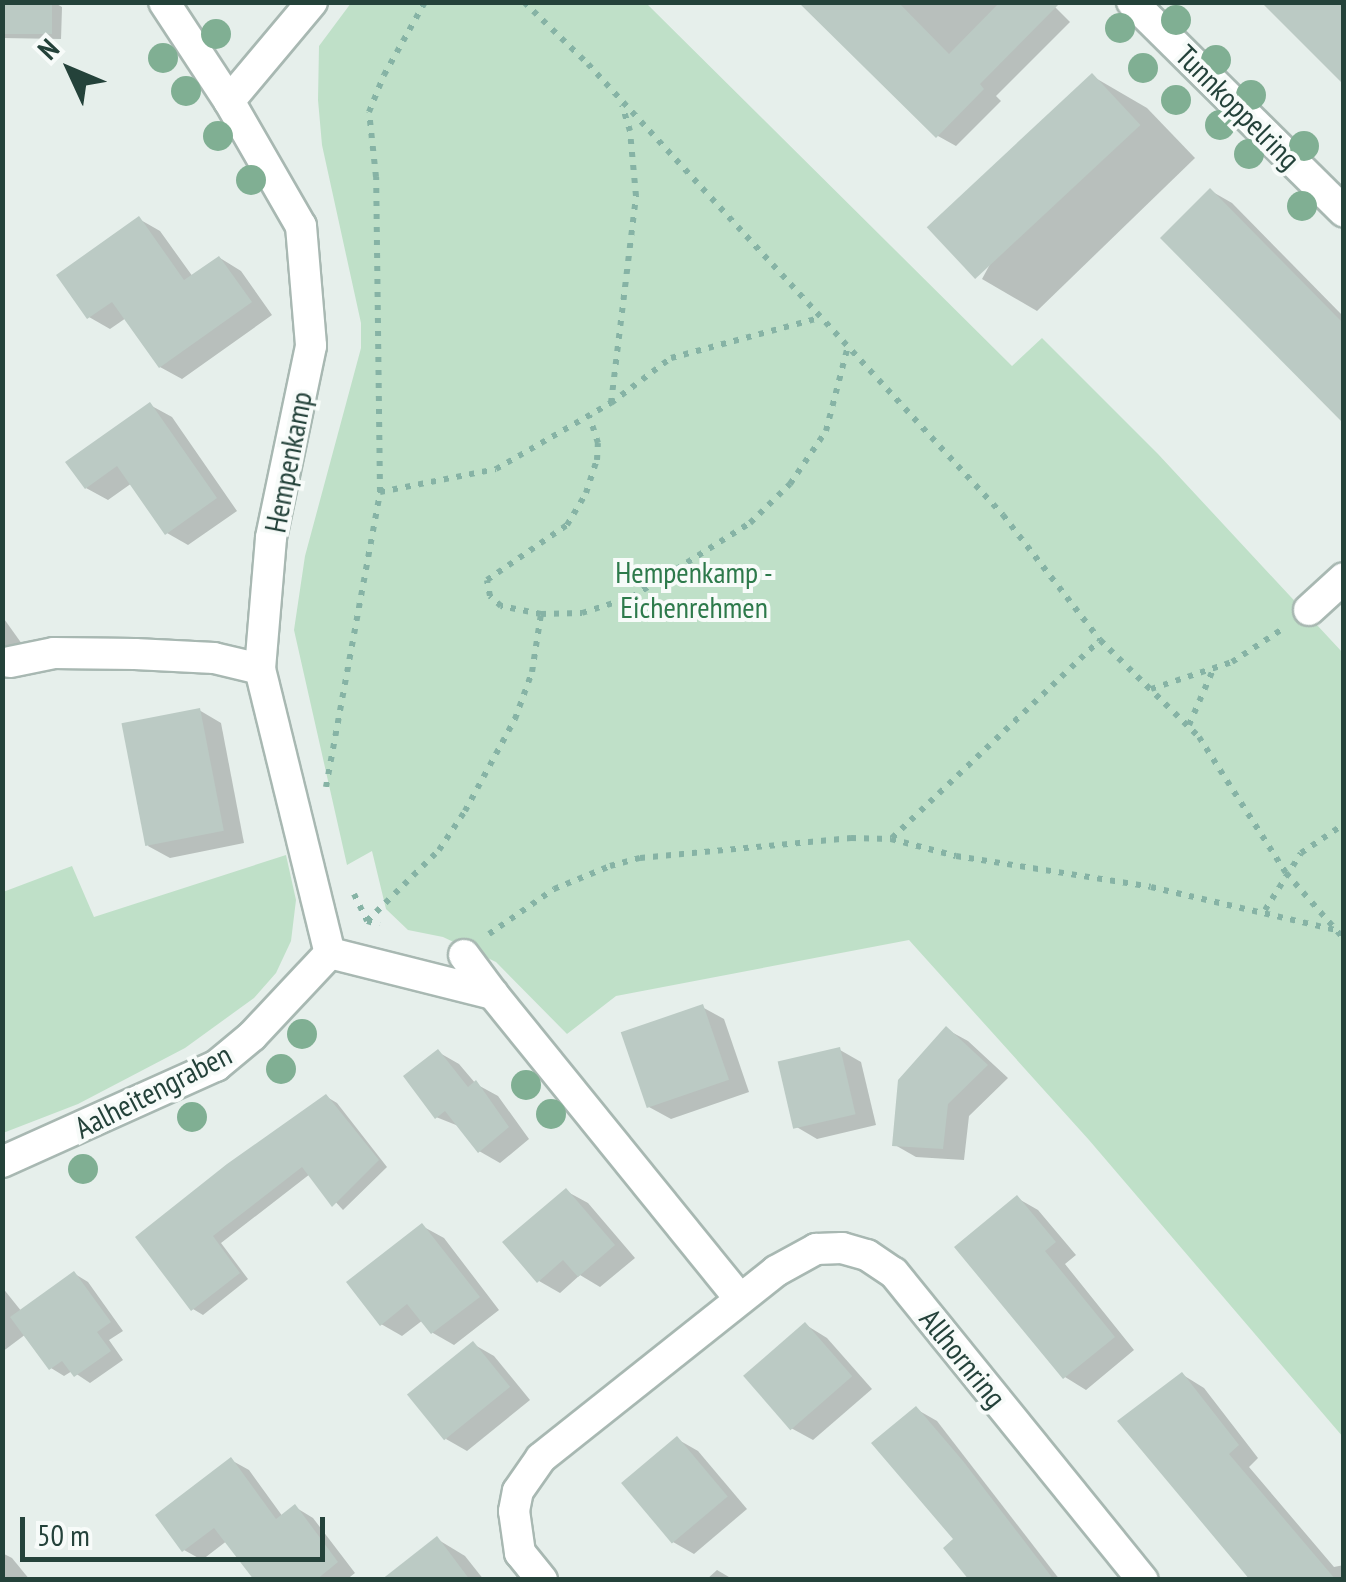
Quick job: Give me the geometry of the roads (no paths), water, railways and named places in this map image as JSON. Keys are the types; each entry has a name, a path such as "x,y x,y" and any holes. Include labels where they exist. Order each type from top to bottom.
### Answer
{"street":[{"name":"Hempenkamp","path":"164,2 229,101 301,226 311,346 272,538 260,669 330,953"},
{"path":"229,101 312,2"},
{"name":"Tunnkoppelring","path":"1132,2 1344,212"},
{"path":"1309,610 1344,578"},
{"path":"10,662 54,653 135,654 214,658 260,669"},
{"path":"330,953 494,994"},
{"name":"Aalheitengraben","path":"2,1162 216,1066 266,1023 330,953"},
{"path":"464,955 740,1299"},
{"name":"Allhornring","path":"542,1580 520,1553 514,1531 518,1491 530,1472 559,1440 796,1257 816,1250 842,1248 883,1263 1143,1580"}],"park label":[{"name":"Hempenkamp - Eichenrehmen","path":"694,589"}]}
